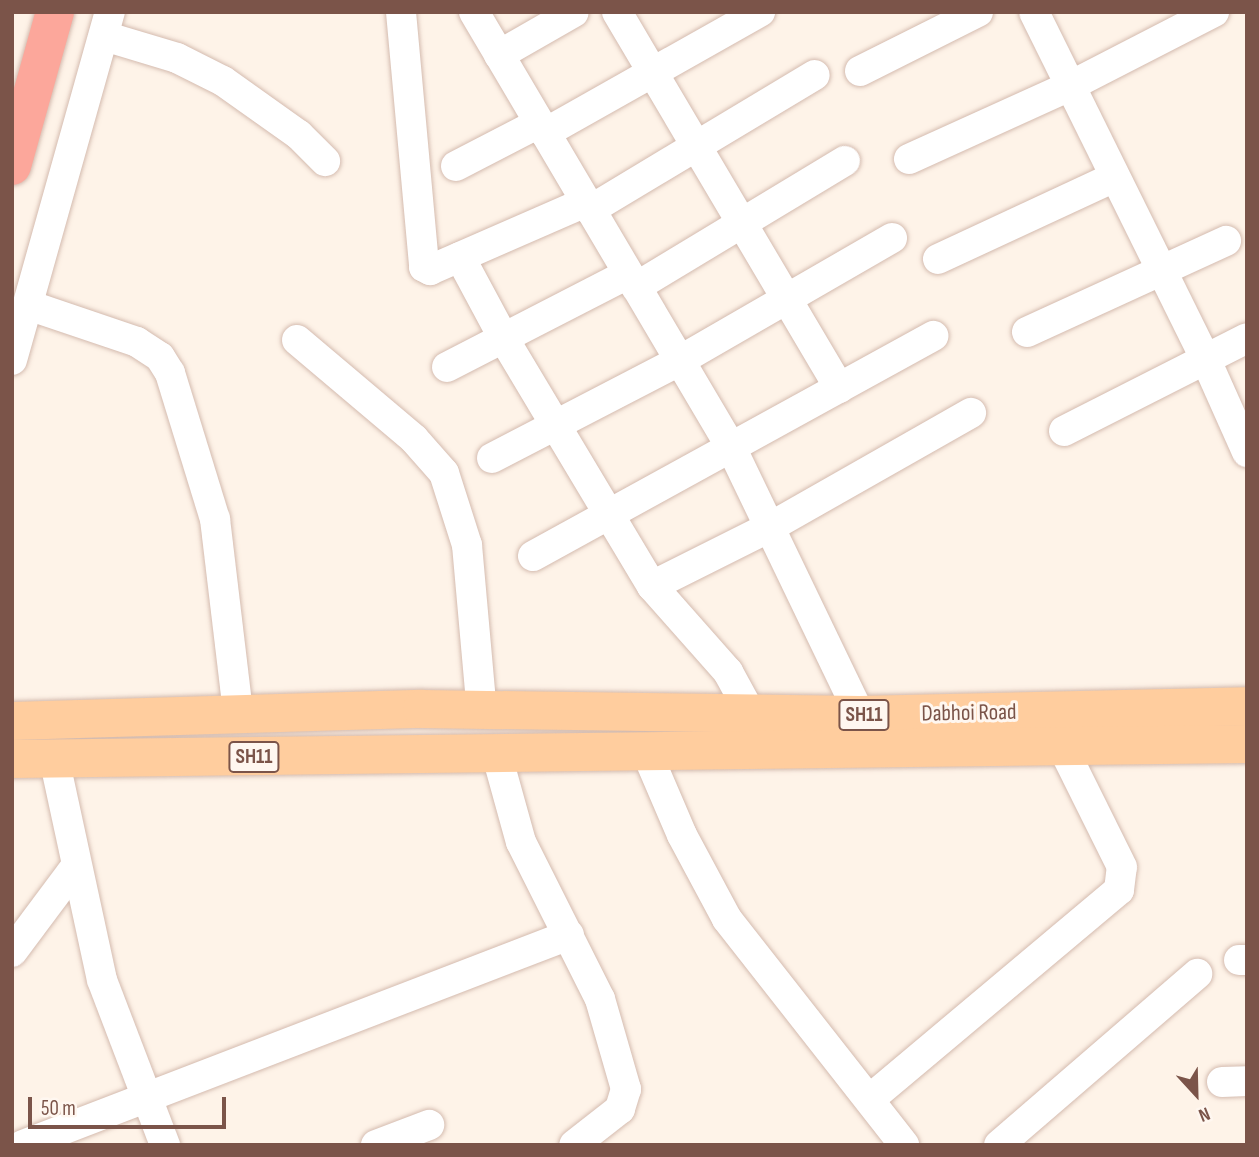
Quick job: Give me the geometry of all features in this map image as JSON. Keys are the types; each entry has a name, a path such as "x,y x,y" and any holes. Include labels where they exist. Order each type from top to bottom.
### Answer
{"highway":[{"path":"12,166 55,12"}],"main road":[{"name":"Dabhoi Road","path":"496,752 646,751 868,732 1247,706"},
{"name":"SH11","path":"18,717 239,711 482,712"},
{"name":"Dabhoi Road","path":"482,712 751,714 868,732 1062,746 1247,744"},
{"name":"SH11","path":"12,759 496,752"}],"street":[{"path":"401,12 421,260 430,270 588,206 699,145 815,75"},
{"path":"474,12 731,447 772,526 868,732"},
{"path":"499,55 574,12"},
{"path":"617,12 699,145 839,388"},
{"path":"456,166 542,128 655,71 760,12"},
{"path":"860,71 978,12"},
{"path":"1034,12 1206,360 1247,452"},
{"path":"909,159 1070,86 1214,12"},
{"path":"12,360 107,24 223,81 299,135 325,161"},
{"path":"447,367 632,281 742,223 845,161"},
{"path":"938,259 1115,177"},
{"path":"492,458 557,427 680,361 892,238"},
{"path":"1027,332 1226,241"},
{"path":"460,257 504,339 652,586 728,672 751,714"},
{"path":"28,305 137,342 160,357 170,373 215,519 239,711"},
{"path":"533,556 934,336"},
{"path":"1063,431 1247,338"},
{"path":"297,340 414,439 444,473 467,545 482,712"},
{"path":"652,586 772,526 971,412"},
{"path":"870,1099 1119,890 1122,867 1062,746"},
{"path":"646,751 681,835 727,919 904,1145"},
{"path":"496,752 521,842 600,999 626,1089 620,1109 574,1145"},
{"path":"54,758 102,980 165,1145"},
{"path":"12,952 76,866"},
{"path":"23,1145 569,935"},
{"path":"999,1145 1197,974"},
{"path":"376,1145 429,1125"}]}
